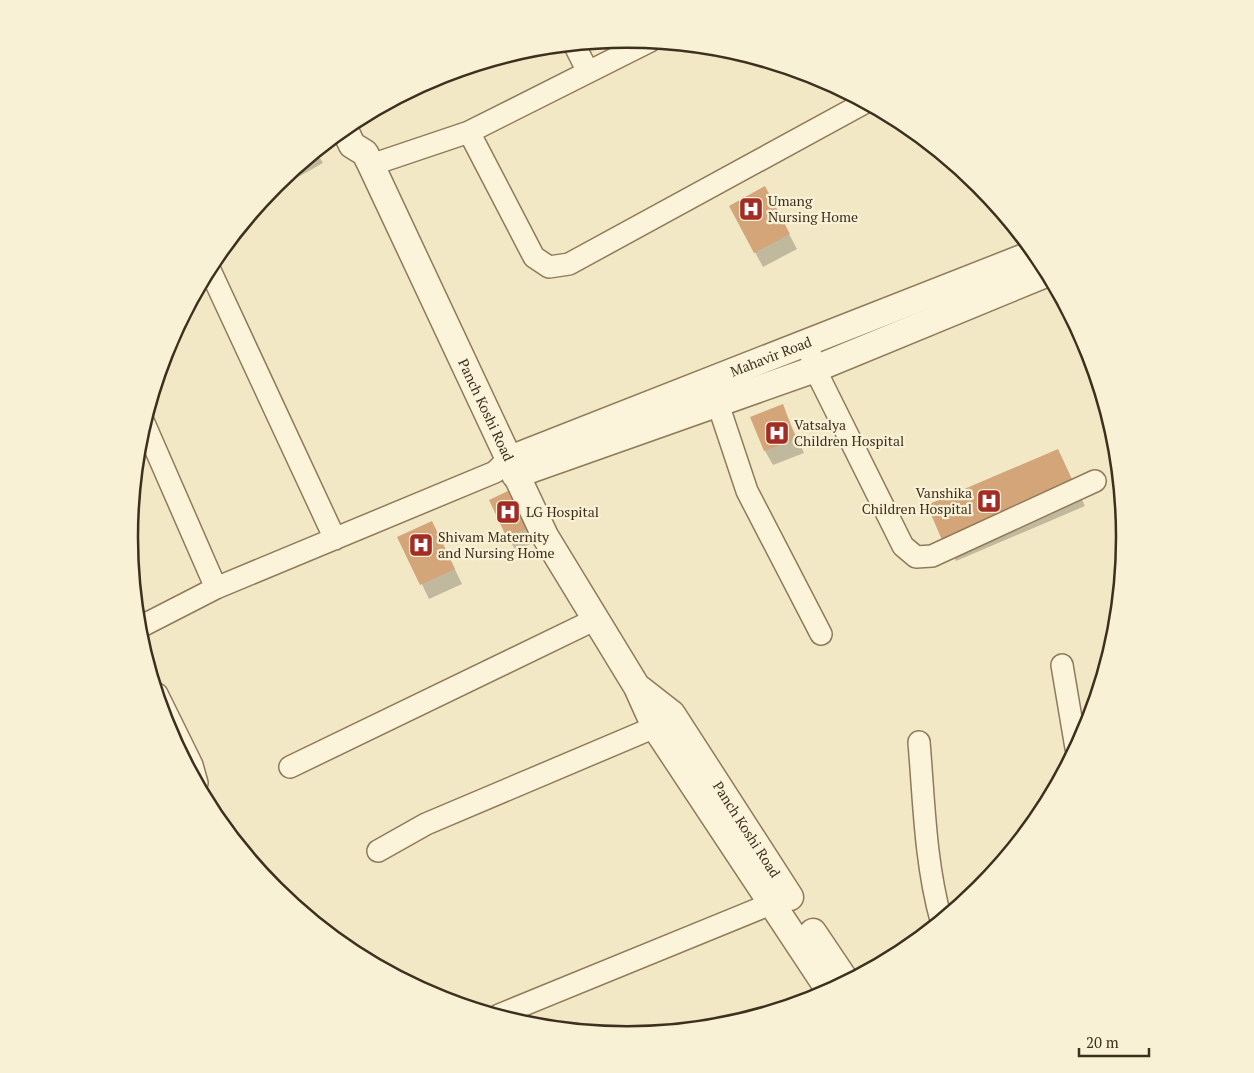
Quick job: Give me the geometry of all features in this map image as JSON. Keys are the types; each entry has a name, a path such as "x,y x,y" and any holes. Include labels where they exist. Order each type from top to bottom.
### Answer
{"street":[{"path":"359,128 365,139 368,159 468,132 635,48"},
{"path":"577,51 588,72"},
{"path":"468,132 534,257 549,266 569,264 859,106"},
{"name":"Panch Koshi Road","path":"348,135 352,145 368,159 506,469 637,686 655,727 772,902 839,977"},
{"name":"Mahavir Road","path":"506,469 807,342 1027,256"},
{"path":"146,624 216,588 506,469 718,404 815,369 1041,276"},
{"path":"213,277 335,539"},
{"path":"807,342 815,369 902,546 916,557 932,556 1095,481"},
{"path":"718,404 747,490 821,634"},
{"path":"149,434 216,588"},
{"path":"290,767 596,620"},
{"path":"1062,665 1074,735"},
{"name":"Panch Koshi Road","path":"637,686 672,714 840,976"},
{"path":"378,850 426,824 655,727"},
{"path":"920,742 929,857 934,894 939,912"},
{"path":"509,1011 772,902"}],"building":[{"path":"765,186 790,234 754,253 729,206"},
{"path":"783,404 796,439 764,451 750,417"},
{"path":"1058,449 1074,484 942,540 927,505"},
{"path":"510,490 528,528 507,538 489,500"},
{"path":"432,521 455,569 420,585 397,537"}],"place":[{"name":"Umang Nursing Home","path":"751,209"},
{"name":"Vatsalya Children Hospital","path":"777,433"},
{"name":"Vanshika Children Hospital","path":"989,501"},
{"name":"LG Hospital","path":"508,512"},
{"name":"Shivam Maternity and Nursing Home","path":"421,545"}]}
